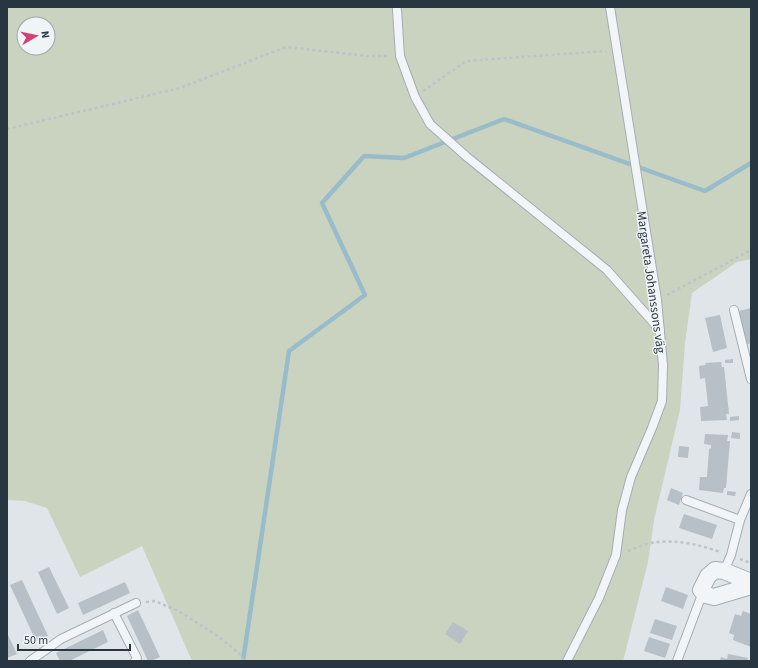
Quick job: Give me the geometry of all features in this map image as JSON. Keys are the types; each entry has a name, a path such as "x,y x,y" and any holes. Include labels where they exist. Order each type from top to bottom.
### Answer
{"street":[{"path":"751,582 724,571 715,570 708,576 702,590 706,595 714,597 751,586"}],"lane":[{"name":"Margareta Johanssons väg","path":"567,661 599,598 616,555 622,510 631,477 662,401 663,365 658,300 610,7"},
{"path":"397,10 400,56 415,97 430,124 467,157 607,270 660,330"},
{"path":"734,310 751,380"},
{"path":"724,571 731,555 740,520 751,495"},
{"path":"686,500 740,520"},
{"path":"677,661 703,592"},
{"path":"30,661 61,639 136,603"},
{"path":"114,613 137,658 135,661"}],"path":[{"path":"7,128 180,88 286,47 367,56 400,56"},
{"path":"415,97 466,61 617,51"},
{"path":"658,300 751,250"},
{"path":"616,555 658,542 676,542 703,546 751,563"},
{"path":"136,603 155,601 180,612 219,637 241,655 243,661"}],"green space":[{"path":"7,7 751,7 751,259 737,262 692,293 685,343 680,410 654,520 648,562 623,661 192,661 142,546 80,577 47,508 25,501 7,500"}],"building":[{"path":"751,308 751,343 746,345 739,311"},
{"path":"720,315 727,348 713,352 705,318"},
{"path":"733,359 733,363 725,363 725,360"},
{"path":"721,362 722,367 724,367 729,414 726,414 727,420 701,421 700,407 708,406 705,378 700,379 699,366 706,365 705,363"},
{"path":"739,416 739,420 730,421 730,417"},
{"path":"732,432 740,433 740,439 731,438"},
{"path":"705,434 728,435 727,441 730,441 726,488 724,488 723,493 699,490 700,477 707,477 709,449 711,448 711,445 704,444"},
{"path":"679,446 689,447 688,458 678,457"},
{"path":"671,488 683,493 679,505 667,500"},
{"path":"727,491 736,492 735,496 727,495"},
{"path":"684,514 717,525 712,539 679,528"},
{"path":"49,567 69,608 57,614 38,572"},
{"path":"22,580 48,636 36,641 10,585"},
{"path":"125,582 130,593 83,615 78,603"},
{"path":"666,587 688,595 683,609 661,601"},
{"path":"138,610 160,657 151,661 148,661 127,616"},
{"path":"743,611 751,614 751,647 733,640 734,635 729,633 735,614 741,616"},
{"path":"655,619 677,626 672,640 650,633"},
{"path":"453,622 468,631 460,644 445,634"},
{"path":"103,630 108,642 69,661 60,661 56,653"},
{"path":"7,633 17,654 7,658"},
{"path":"649,637 670,644 665,658 644,651"},
{"path":"728,654 748,658 747,661 720,661 721,657 727,659"}],"waterway":[{"path":"243,661 289,351 365,295 322,203 364,156 404,158 504,119 705,191 751,163"}]}
